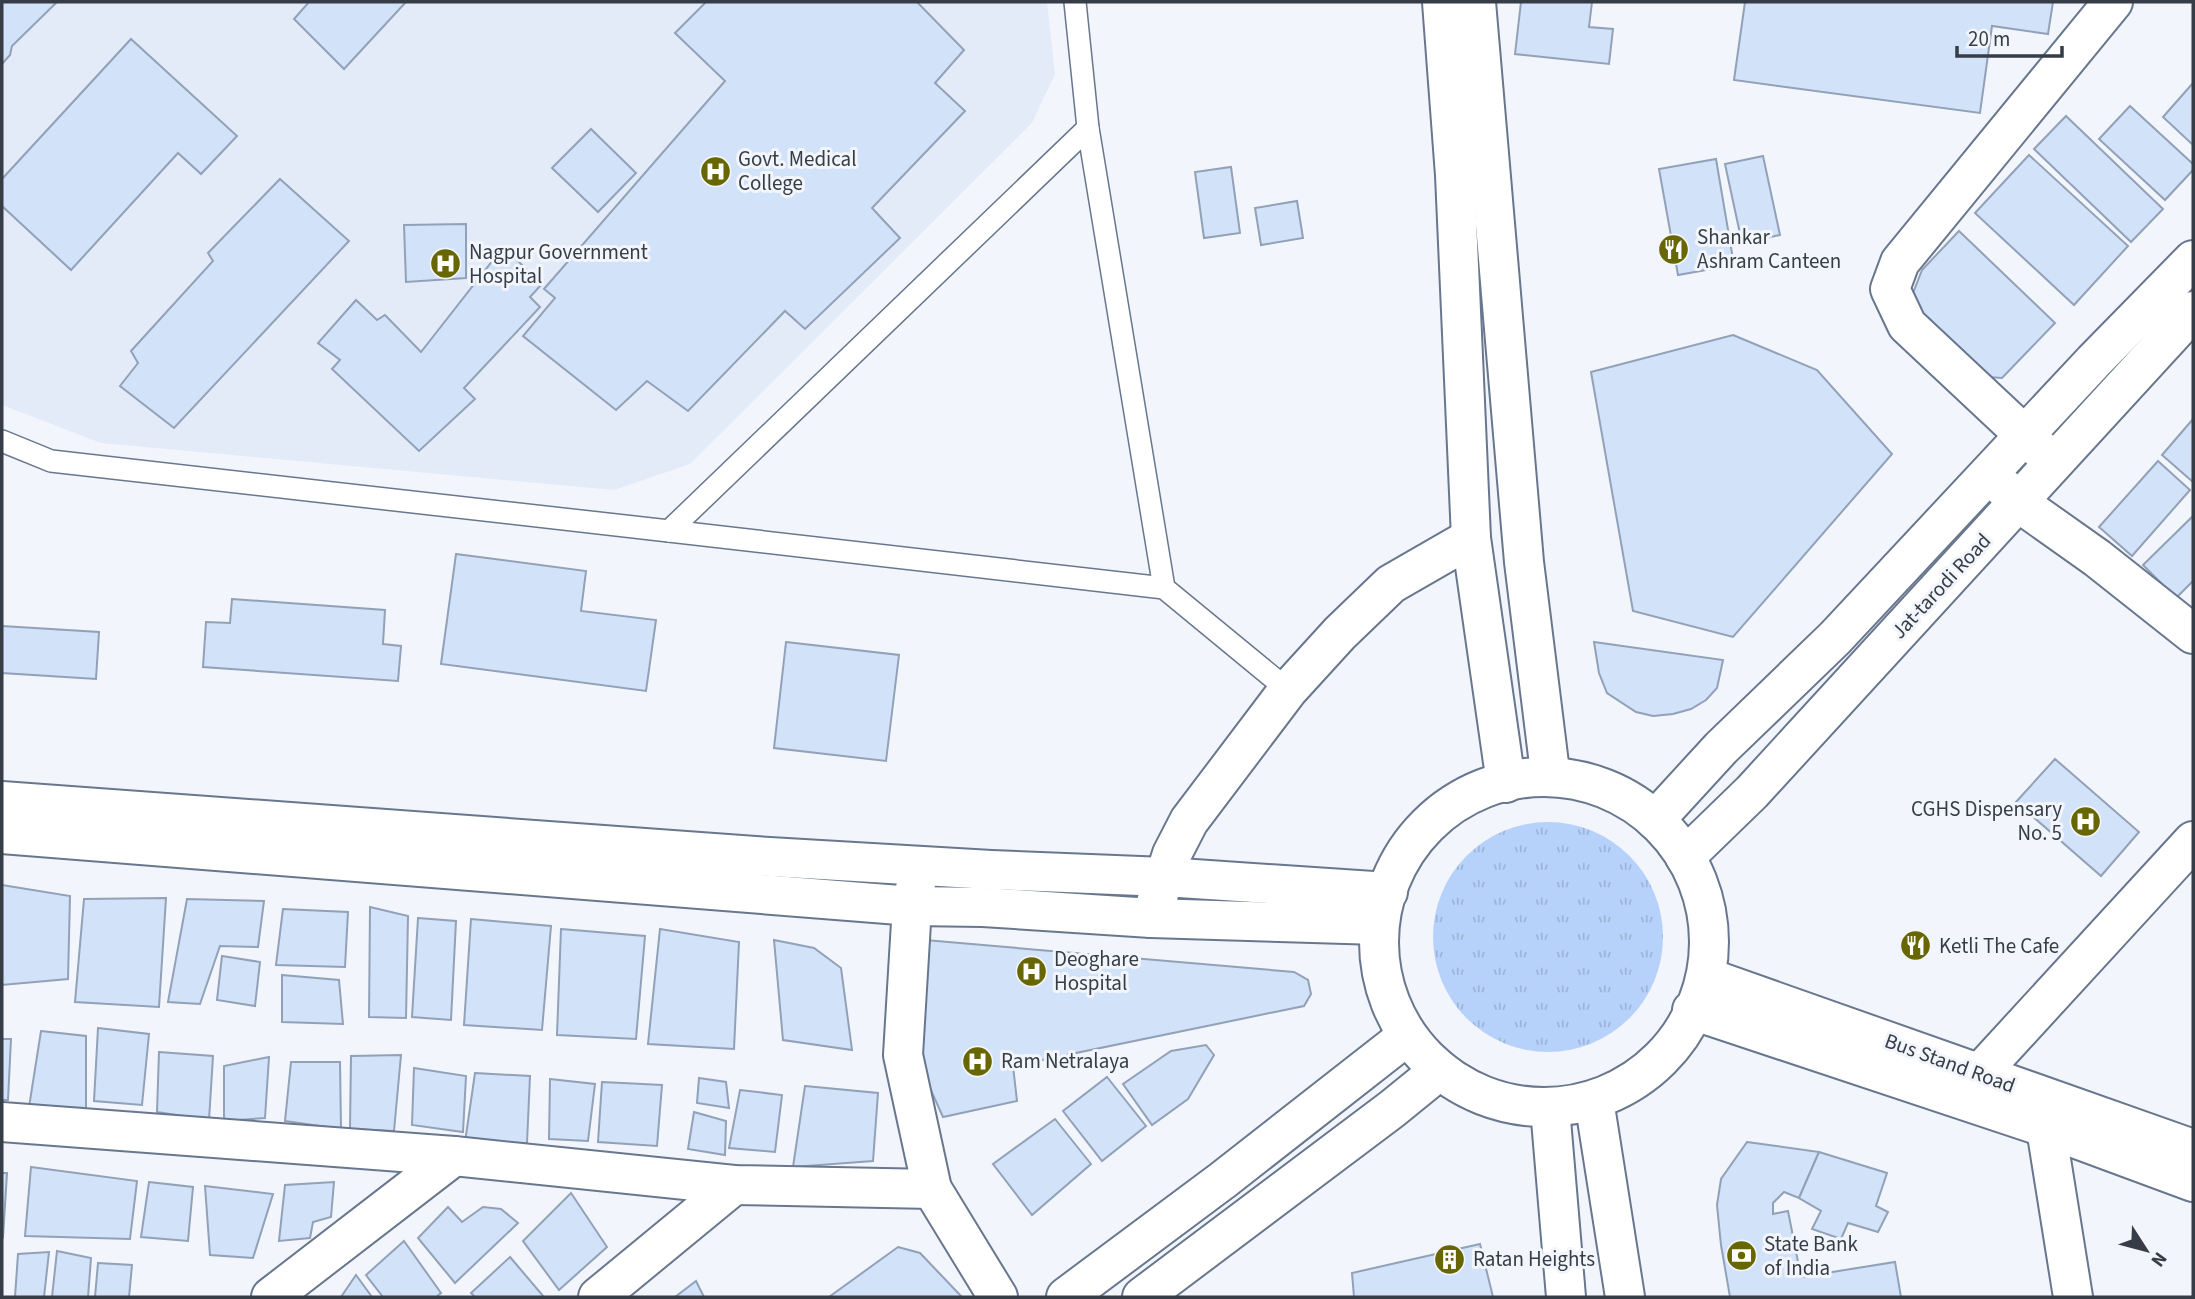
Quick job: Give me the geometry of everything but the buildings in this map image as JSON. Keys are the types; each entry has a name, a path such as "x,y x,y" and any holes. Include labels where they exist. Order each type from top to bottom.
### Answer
{"main road":[{"path":"1442,2 1455,175 1471,538 1506,783"},
{"path":"1476,2 1524,562 1550,772"},
{"path":"2054,463 1907,325 1891,289 1900,262 2113,2"},
{"path":"1655,820 1721,748 1835,638 2094,361 2193,260"},
{"name":"Jat-tarodi Road","path":"1685,857 1752,792 2193,311"},
{"path":"1989,472 2018,502 2097,558 2193,634"},
{"path":"1151,918 1172,854 1189,821 1288,691 1340,633 1391,584 1471,538"},
{"path":"1550,772 1596,784 1655,820 1664,827 1696,874 1706,906 1699,993 1682,1034 1640,1077 1594,1100 1550,1108 1494,1101 1449,1079 1406,1036 1383,984 1383,909 1396,867 1426,824 1476,790 1506,783 1550,772"},
{"path":"2,801 919,866 1165,877 1383,909"},
{"path":"2,834 912,906 983,907 1151,918 1383,909"},
{"path":"1980,1073 2193,841"},
{"path":"919,866 912,906 903,1055 932,1189 998,1297"},
{"path":"1699,993 2044,1112 2193,1182"},
{"name":"Bus Stand Road","path":"1699,993 1980,1073 2044,1112 2193,1150"},
{"path":"1066,1297 1223,1180 1406,1036"},
{"path":"1142,1297 1440,1070"},
{"path":"1594,1100 1625,1297"},
{"path":"1550,1108 1566,1297"},
{"path":"2044,1112 2073,1297"},
{"path":"2,1122 454,1156 734,1185 932,1189"},
{"path":"271,1297 454,1156"},
{"path":"598,1297 734,1185"}],"lane":[{"path":"1075,2 1088,128 1164,588"},
{"path":"669,531 1088,128"},
{"path":"2,441 51,461 1164,588 1288,691"}],"shaded area":[{"name":"Nagpur Government Hospital","path":"2,2 1047,2 1055,74 1032,123 690,464 614,490 101,443 2,405"}],"green space":[{"path":"1537,822 1559,822 1602,835 1621,848 1637,864 1650,883 1658,904 1663,937 1661,959 1650,991 1637,1010 1621,1026 1602,1039 1581,1047 1559,1052 1537,1052 1494,1039 1475,1026 1459,1010 1446,991 1438,970 1433,948 1433,926 1446,883 1459,864 1475,848 1494,835 1515,827"}],"place":[{"name":"Govt. Medical College","path":"715,171"},
{"name":"Shankar Ashram Canteen","path":"1674,249"},
{"name":"Nagpur Government Hospital","path":"446,264"},
{"name":"CGHS Dispensary No. 5","path":"2085,821"},
{"name":"Ketli The Cafe","path":"1916,946"},
{"name":"Deoghare Hospital","path":"1031,971"},
{"name":"Ram Netralaya","path":"978,1061"},
{"name":"State Bank of India","path":"1741,1256"},
{"name":"Ratan Heights","path":"1450,1259"}]}
